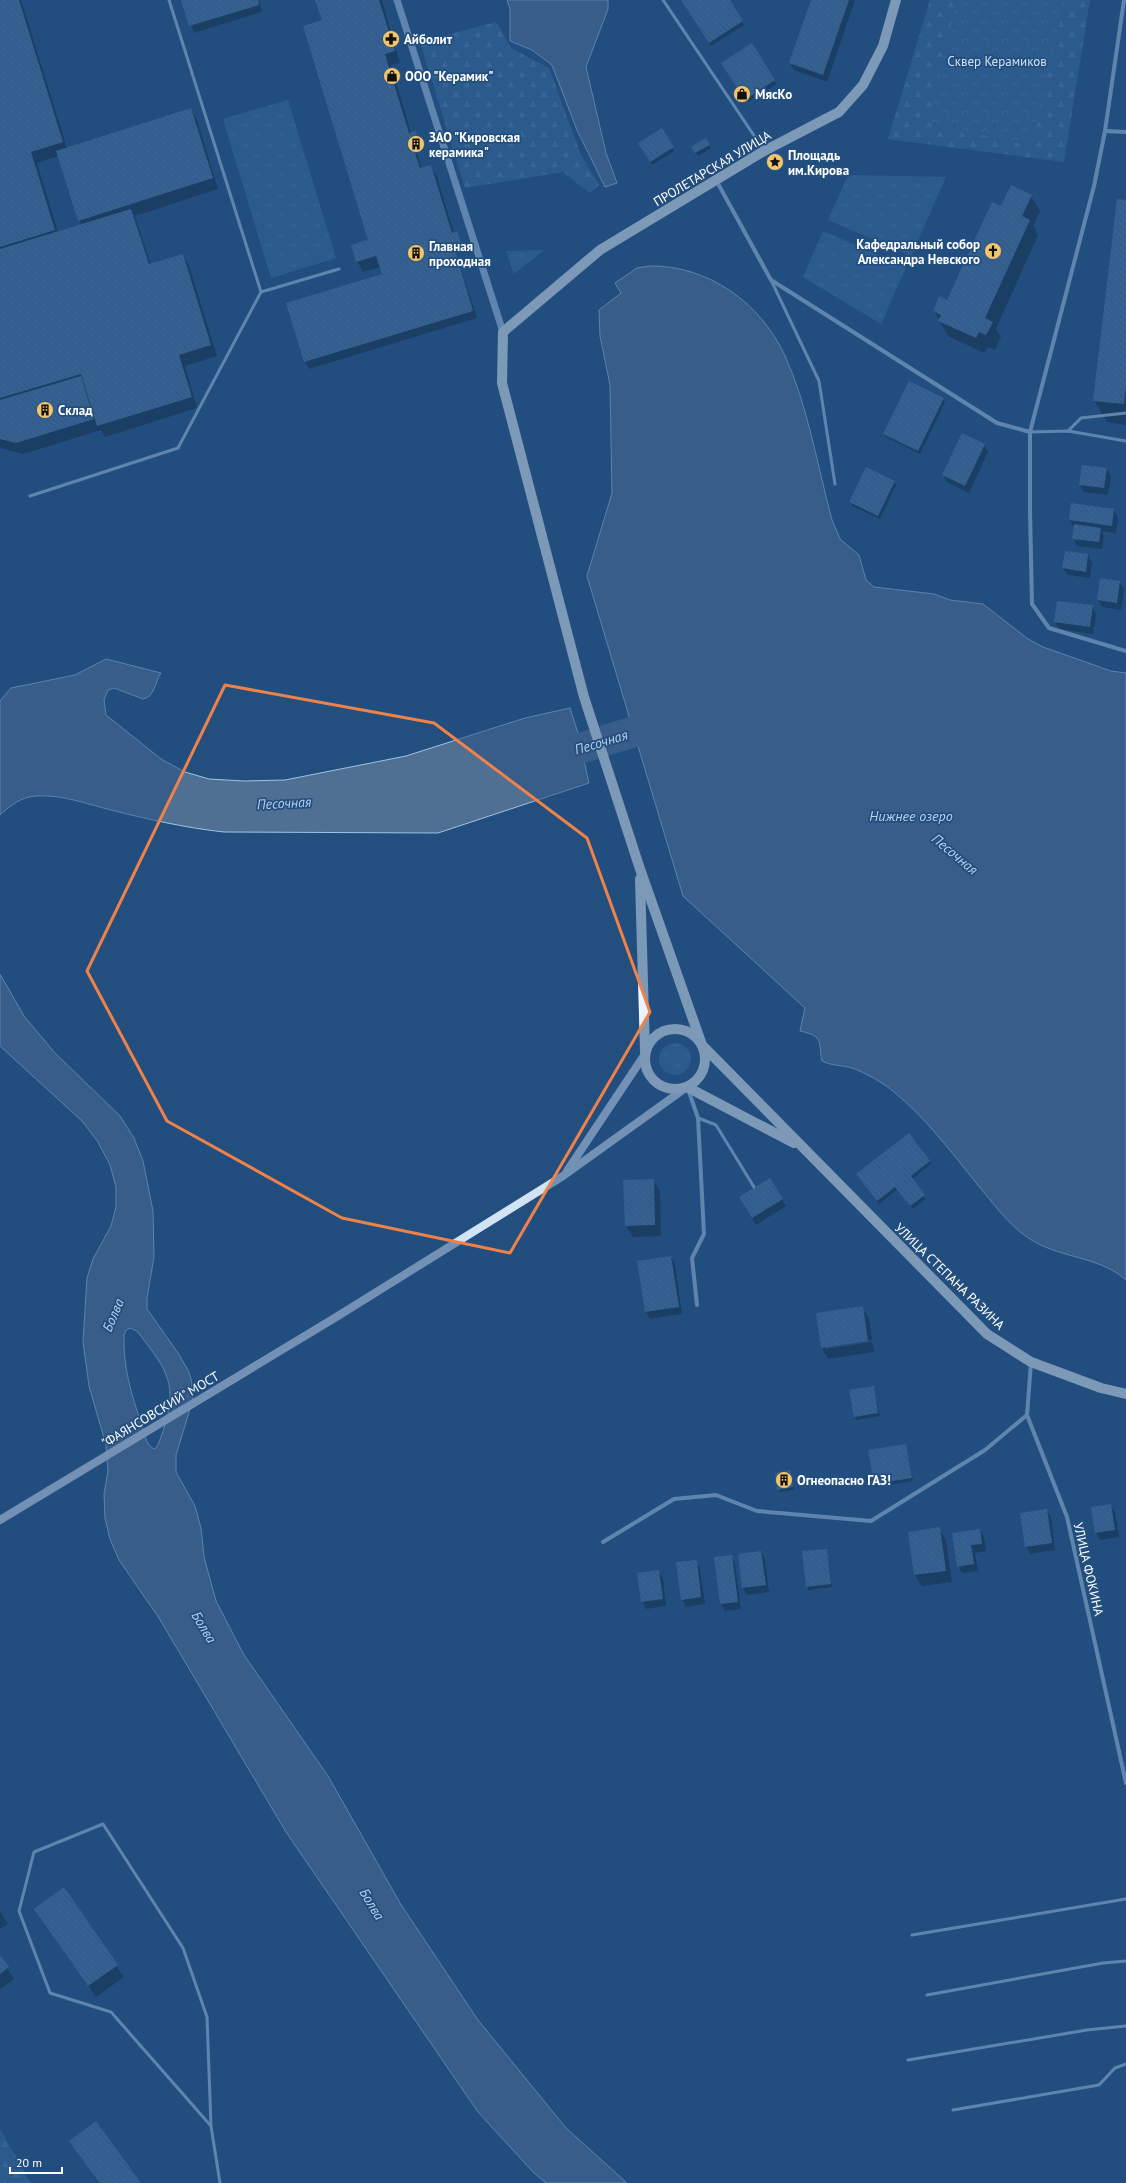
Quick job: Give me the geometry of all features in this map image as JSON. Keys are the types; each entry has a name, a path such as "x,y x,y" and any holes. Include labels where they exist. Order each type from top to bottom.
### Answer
{"main road":[{"name":"ПРОЛЕТАРСКАЯ УЛИЦА","path":"503,332 600,250 764,151 839,112 863,85 883,46 896,0"},
{"path":"503,332 502,383 584,696 640,869 702,1045 705,1065 695,1082 687,1087 669,1089 656,1083 647,1072 645,1063 640,869"},
{"path":"563,1176 645,1054 654,1037 670,1029 689,1032 702,1045"},
{"name":"УЛИЦА СТЕПАНА РАЗИНА","path":"702,1045 987,1334 1031,1362 1101,1388 1126,1394"},
{"path":"687,1087 803,1147"},
{"name":"\"ФАЯНСОВСКИЙ\" МОСТ","path":"0,1520 333,1319 563,1176 687,1087"}],"street":[{"path":"397,0 503,332"},
{"path":"1124,0 1105,131 1094,186 1030,432 1032,604 1049,628 1126,651"},
{"path":"1105,131 1126,132"},
{"path":"716,180 771,280 997,423 1030,432"},
{"path":"687,1087 698,1118 704,1234 692,1258 697,1305"},
{"name":"УЛИЦА ФОКИНА","path":"1031,1362 1027,1415 1067,1517 1126,1783"},
{"path":"603,1542 674,1499 716,1495 757,1511 871,1521 985,1450 1027,1415"}],"lane":[{"path":"30,496 178,448 261,292 169,0"},
{"path":"663,0 764,151"},
{"path":"261,292 339,269"},
{"path":"771,280 819,381 835,484"},
{"path":"1068,431 1081,418 1126,413"},
{"path":"1030,432 1068,431 1126,442"},
{"path":"698,1118 716,1125 754,1188"},
{"path":"211,2126 111,2012 50,1993 19,1911 34,1852 103,1824 183,1948 207,2017 211,2126 220,2183"},
{"path":"912,1935 1126,1899"},
{"path":"927,1995 1103,1963 1126,1961"},
{"path":"908,2060 1087,2030 1126,2026"},
{"path":"953,2110 1099,2085 1115,2068 1126,2064"}],"highlighted area":[{"path":"225,685 434,723 587,838 650,1012 510,1253 342,1218 167,1121 87,971"}],"green space":[{"path":"930,0 1090,0 1064,162 888,139"},
{"name":"Сквер Керамиков","path":"957,0 1065,0 1031,146 928,123"},
{"path":"496,22 511,48 549,68 581,155 599,185 590,193 563,172 465,188 420,42"},
{"path":"288,100 336,258 271,278 223,119"},
{"path":"848,175 946,177 911,256 828,220"},
{"path":"823,231 906,267 881,324 803,277"},
{"path":"544,250 514,274 506,251"},
{"path":"672,1043 678,1043 688,1050 691,1059 690,1065 684,1072 678,1075 672,1075 662,1068 659,1062 659,1056 666,1046"},
{"path":"0,2129 31,2183 0,2183"}],"water":[{"path":"507,0 608,0 608,9 586,67 606,153 617,183 605,187 577,130 552,65 532,50 510,41 510,9"},
{"name":"Нижнее озеро","path":"649,266 671,267 692,272 712,280 747,304 762,319 775,337 793,374 800,394 812,436 832,520 840,539 859,555 866,580 874,587 934,594 950,600 983,604 1028,639 1043,647 1111,671 1126,673 1126,1280 1103,1266 1052,1249 1027,1237 1000,1212 928,1124 906,1102 879,1081 868,1075 848,1067 822,1061 820,1045 817,1038 813,1035 800,1031 805,1008 683,896 587,576 612,493 610,385 600,336 599,310 621,293 615,283 637,268"},
{"path":"106,659 161,673 152,692 147,698 143,699 114,688 108,690 104,700 106,715 161,759 185,772 209,779 244,781 285,780 406,756 525,718 570,708 578,733 589,783 438,833 224,832 167,823 55,796 36,796 26,798 12,805 0,815 0,701 11,688 75,675"},
{"name":"Болва","path":"0,974 24,1016 54,1052 120,1116 134,1138 143,1161 153,1211 154,1257 147,1298 147,1309 178,1353 189,1372 192,1383 193,1399 176,1455 176,1472 195,1506 201,1528 204,1557 216,1601 244,1655 328,1776 400,1903 478,2020 566,2128 627,2183 546,2183 534,2173 478,2112 286,1832 159,1618 119,1560 110,1539 105,1518 104,1494 108,1471 106,1445 89,1386 83,1342 87,1278 93,1259 111,1226 116,1207 116,1187 110,1165 98,1142 82,1121 0,1046","holes":["131,1328 138,1332 161,1364 169,1383 170,1394 166,1422 159,1442 154,1449 149,1445 146,1438 134,1402 126,1369 124,1335 126,1330"]}],"building":[{"path":"0,0 19,0 63,142 31,152 55,230 0,247"},
{"path":"181,0 258,0 259,5 189,26"},
{"path":"315,0 379,0 395,51 385,54 409,133 416,131 421,148 414,150 420,168 431,165 452,233 457,231 461,244 454,246 473,311 304,362 286,303 382,274 376,256 356,262 351,245 368,240 303,26 322,20"},
{"path":"681,0 730,0 743,21 709,43"},
{"path":"811,0 849,0 823,75 789,63"},
{"path":"752,43 775,80 745,100 721,63"},
{"path":"191,108 213,178 78,221 56,151"},
{"path":"662,128 674,147 650,162 638,143"},
{"path":"706,138 710,145 695,153 691,147"},
{"name":"Кафедральный собор Александра Невского","path":"1011,185 1032,195 1022,216 1030,220 985,318 993,322 986,335 979,332 976,338 938,321 941,315 933,311 939,296 947,300 992,202 1001,206"},
{"path":"1117,199 1126,200 1126,387 1124,404 1093,401"},
{"path":"131,209 149,264 183,254 211,345 179,355 192,397 97,426 81,374 0,398 0,249"},
{"name":"Склад","path":"81,376 94,419 16,443 0,439 0,400"},
{"path":"909,381 944,398 918,451 883,434"},
{"path":"962,433 985,444 965,486 942,475"},
{"path":"1082,465 1107,468 1104,488 1079,485"},
{"path":"866,467 895,481 878,516 849,502"},
{"path":"1071,503 1114,509 1112,526 1069,520"},
{"path":"1074,524 1101,528 1099,542 1072,539"},
{"path":"1065,551 1088,554 1086,572 1062,568"},
{"path":"1100,578 1120,581 1117,603 1097,600"},
{"path":"1057,601 1093,605 1090,627 1054,622"},
{"path":"909,1133 930,1161 911,1176 925,1195 910,1206 895,1187 877,1201 856,1174"},
{"path":"770,1178 783,1199 752,1218 739,1197"},
{"path":"654,1179 655,1225 625,1226 623,1180"},
{"path":"671,1256 679,1307 645,1312 637,1261"},
{"path":"863,1306 868,1341 821,1348 816,1313"},
{"path":"874,1386 878,1413 854,1417 849,1390"},
{"path":"906,1444 912,1478 874,1484 868,1450"},
{"name":"Огнеопасно ГАЗ!","path":"790,1470 793,1487 777,1490 775,1473"},
{"path":"1111,1504 1115,1530 1095,1533 1091,1507"},
{"path":"1047,1509 1052,1543 1025,1547 1020,1513"},
{"path":"940,1527 946,1571 914,1575 908,1532"},
{"path":"980,1529 982,1544 971,1545 974,1564 957,1567 952,1533"},
{"path":"827,1549 831,1584 806,1587 802,1551"},
{"path":"761,1551 766,1585 742,1588 738,1554"},
{"path":"732,1555 738,1602 720,1604 714,1557"},
{"path":"697,1560 701,1597 681,1600 676,1562"},
{"path":"659,1570 663,1599 641,1602 637,1573"},
{"path":"64,1887 118,1965 88,1986 34,1909"},
{"path":"0,1955 9,1967 0,1974"},
{"path":"96,2121 141,2183 99,2183 69,2141"}],"waterway":[{"name":"Песочная","path":"542,760 675,719"}],"place":[{"name":"Айболит","path":"391,39"},
{"name":"ООО \"Керамик\"","path":"392,76"},
{"name":"МясКо","path":"742,94"},
{"name":"ЗАО \"Кировская керамика\"","path":"416,144"},
{"name":"Площадь им.Кирова","path":"775,162"},
{"name":"Кафедральный собор Александра Невского","path":"993,251"},
{"name":"Главная проходная","path":"416,253"},
{"name":"Склад","path":"45,410"},
{"name":"Огнеопасно ГАЗ!","path":"784,1480"}]}
